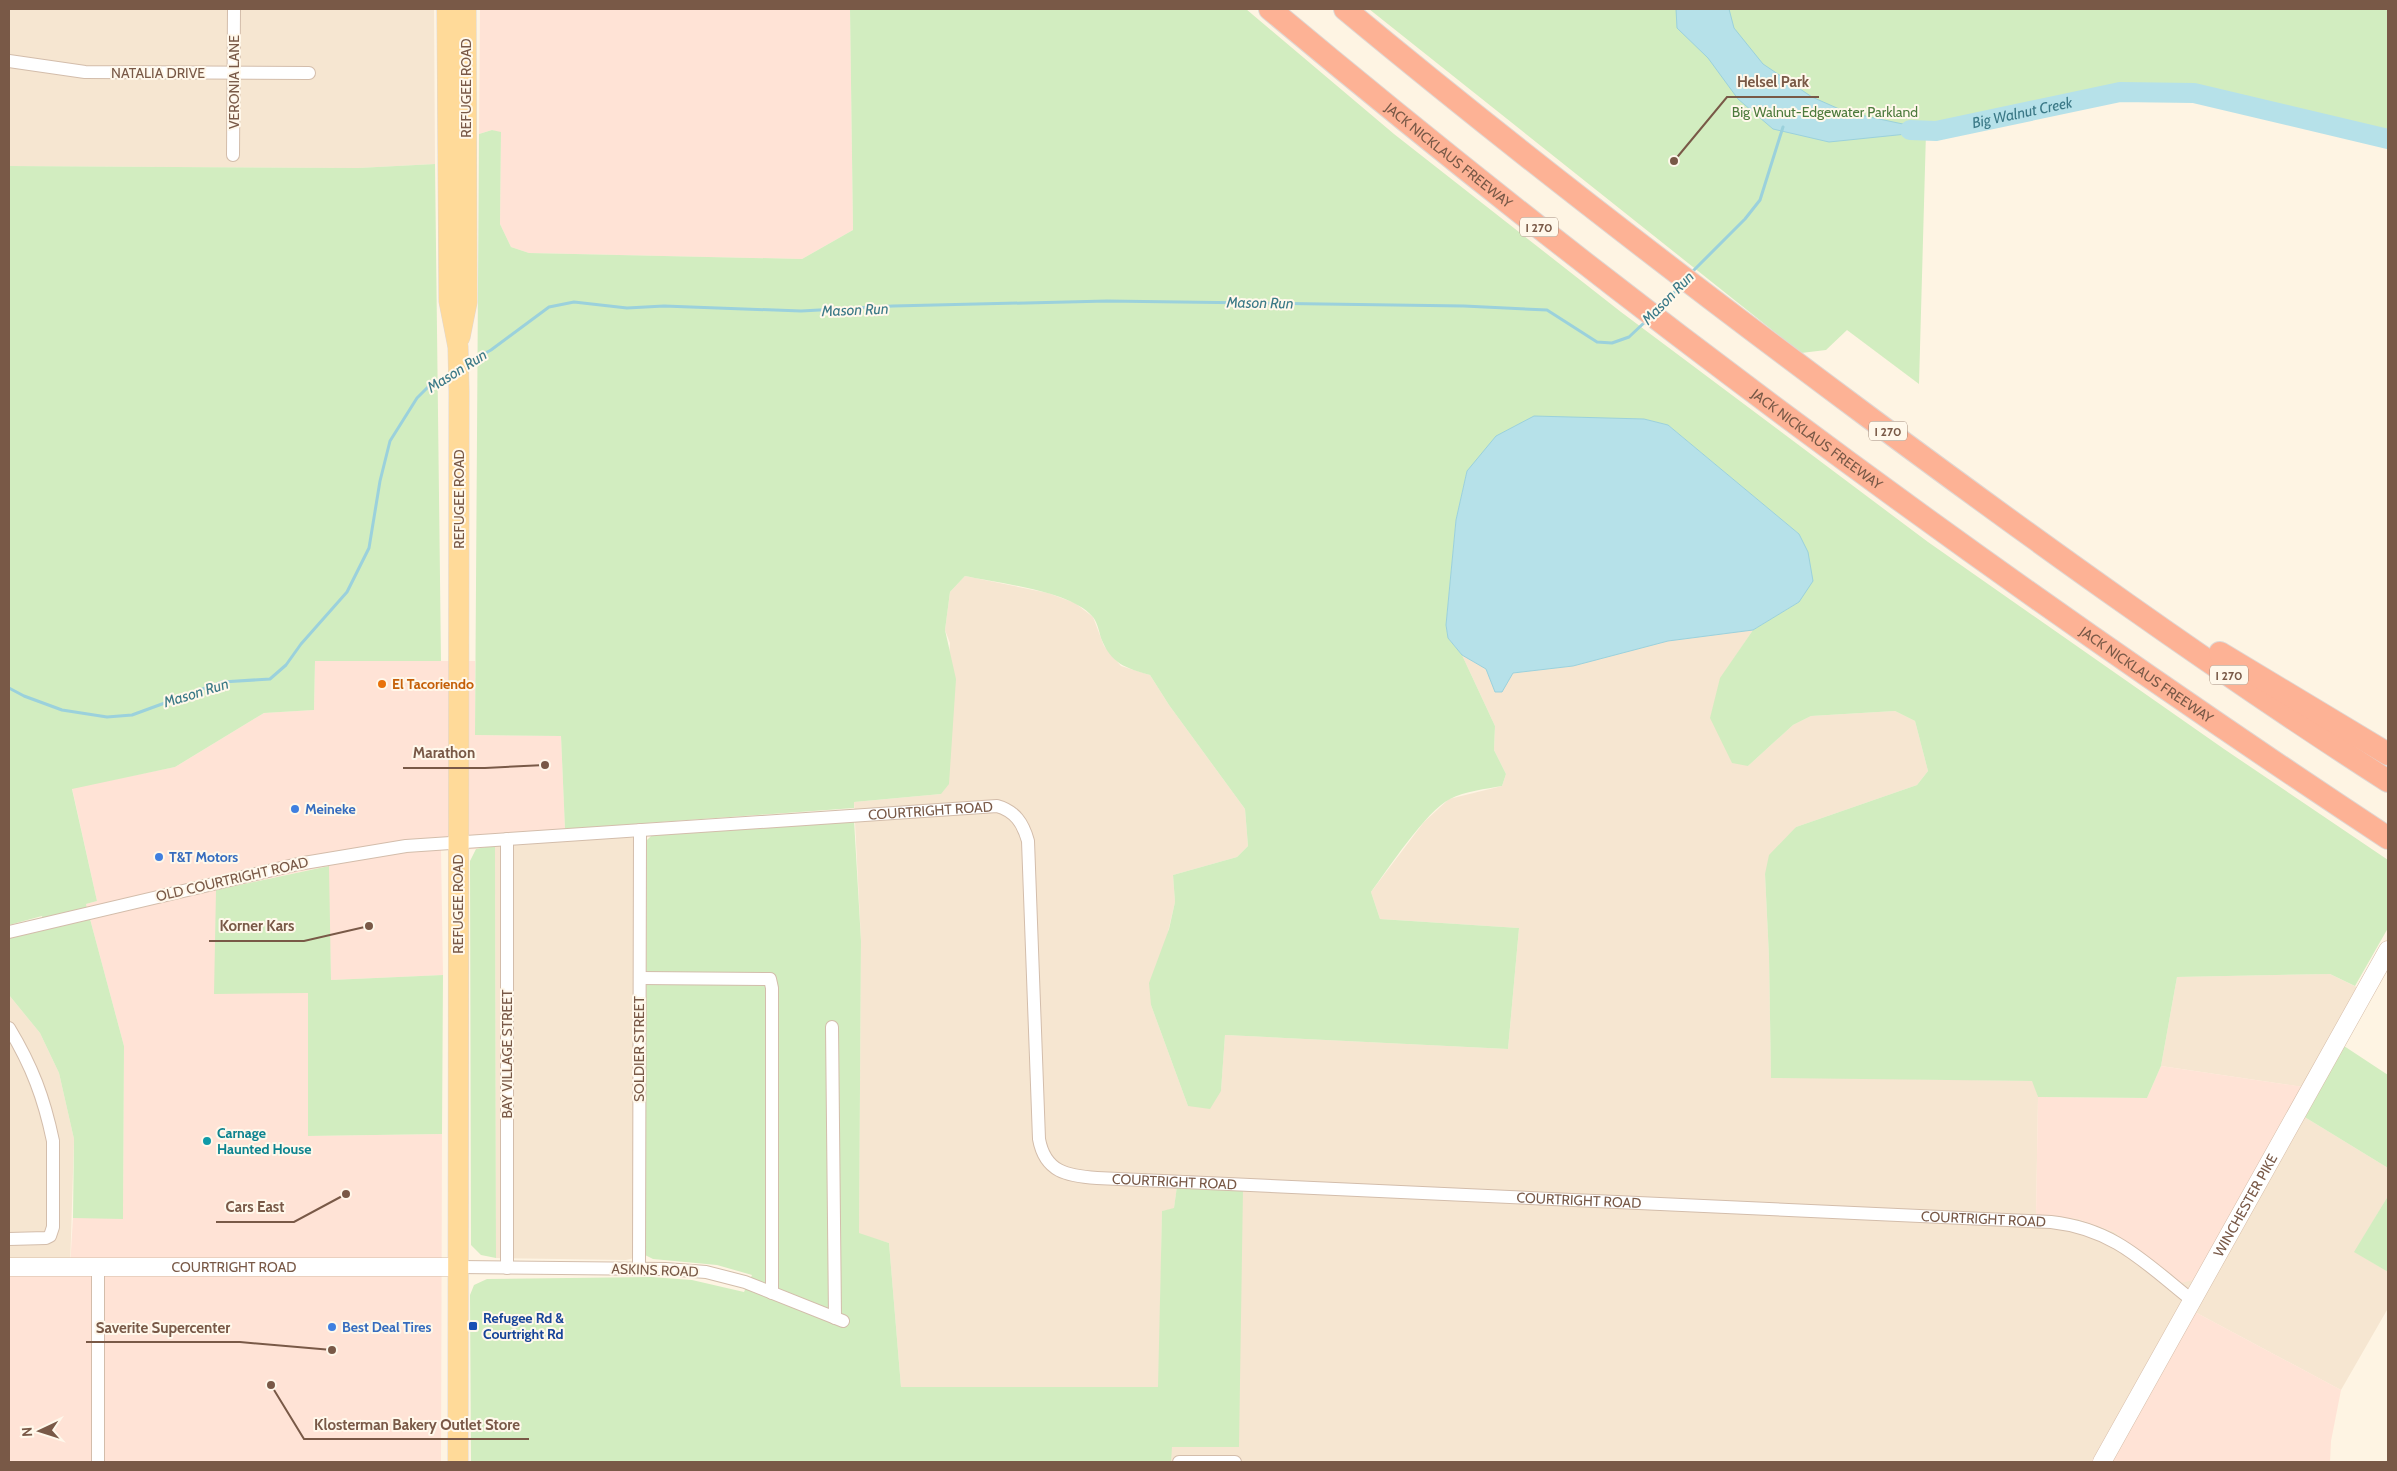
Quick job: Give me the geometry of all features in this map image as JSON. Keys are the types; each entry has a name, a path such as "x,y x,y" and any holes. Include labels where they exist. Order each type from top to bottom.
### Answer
{"highway":[{"name":"JACK NICKLAUS FREEWAY","path":"1270,9 1410,126 1667,327 1872,481 2071,624 2388,838"},
{"name":"I 270","path":"1345,9 1475,115 1704,294 2072,567 2310,730 2388,781"},
{"path":"2072,567 2278,686 2388,754"}],"main road":[{"name":"REFUGEE ROAD","path":"447,9 449,301 458,360 458,1462"},
{"name":"REFUGEE ROAD","path":"458,360 467,302 466,9"},
{"name":"WINCHESTER PIKE","path":"2102,1462 2388,950"},
{"name":"COURTRIGHT ROAD","path":"9,1267 458,1268"}],"street":[{"name":"VERONIA LANE","path":"234,9 234,155"},
{"name":"NATALIA DRIVE","path":"9,61 85,72 309,73"},
{"name":"COURTRIGHT ROAD","path":"459,843 990,805 1010,811 1023,825 1028,841 1039,1139 1042,1153 1049,1163 1071,1175 2060,1223 2084,1228 2113,1239 2192,1301"},
{"name":"SOLDIER STREET","path":"639,1268 640,830"},
{"name":"BAY VILLAGE STREET","path":"507,839 507,1268"},
{"name":"OLD COURTRIGHT ROAD","path":"9,932 298,864 406,846 459,843"},
{"path":"640,978 770,979 772,988 772,1293"},
{"name":"ASKINS ROAD","path":"458,1268 639,1268 706,1272 745,1282 839,1319 832,1027"},
{"path":"9,1028 27,1057 38,1081 50,1127 52,1141 53,1227 52,1232 46,1238 9,1239"},
{"path":"98,1267 98,1462"},
{"path":"1179,1462 1235,1462"}],"shaded area":[{"path":"9,9 434,9 435,164 358,168 9,166"},
{"path":"480,9 850,9 853,230 802,259 529,253 511,247 500,224 501,133 492,130 479,134"},
{"path":"965,576 1048,593 1075,603 1093,617 1104,646 1121,666 1150,675 1169,705 1245,809 1248,846 1237,857 1173,875 1175,902 1151,1005 1188,1106 1221,1091 1225,1035 1508,1049 1519,928 1380,919 1371,892 1424,822 1449,799 1502,786 1506,774 1494,750 1495,726 1462,655 1486,669 1495,692 1513,673 1573,666 1668,641 1753,630 1721,678 1748,766 1793,725 1811,716 1895,711 1915,721 1928,771 1917,785 1796,827 1765,874 1769,957 1771,1077 2033,1081 2038,1097 2036,1215 2078,1219 2114,1232 2181,1283 2303,1087 2161,1066 2177,977 2330,974 2373,995 2303,1116 2388,1168 2388,1196 2355,1252 2388,1272 2387,1310 2341,1390 2180,1304 2091,1462 1171,1462 1171,1447 1239,1447 1177,1186 1174,1209 1162,1211 1159,1387 901,1387 889,1243 859,1234 861,941 854,802 941,794 950,643 945,630 950,592"},
{"path":"315,661 475,661 475,735 561,736 565,829 476,849 441,850 443,975 331,980 328,866 216,890 308,993 309,1136 442,1134 441,1462 9,1462 9,1268 70,1268 73,1218 123,1218 124,1046 86,904 97,901 72,788 175,767 264,713 314,710"},
{"path":"627,837 647,840 645,1255 626,1260 496,1258 495,845"},
{"path":"9,995 40,1033 59,1073 74,1139 70,1268 9,1268"},
{"path":"2161,1066 2304,1087 2195,1280 2180,1283 2114,1232 2078,1219 2036,1216 2038,1097 2147,1098"},
{"path":"2180,1304 2341,1390 2331,1441 2330,1462 2091,1462"}],"green space":[{"path":"850,9 1246,9 1394,134 1621,312 1928,542 2224,749 2388,860 2388,928 2355,986 2330,974 2177,977 2161,1066 2147,1098 2038,1097 2032,1081 1771,1078 1769,957 1765,874 1769,855 1796,827 1917,785 1928,771 1915,721 1895,711 1811,716 1793,725 1748,766 1732,763 1710,718 1720,678 1753,630 1799,602 1799,534 1668,425 1644,419 1467,471 1456,520 1446,625 1448,638 1462,655 1495,726 1494,750 1506,774 1502,786 1462,794 1440,805 1408,841 1371,892 1380,919 1519,928 1508,1049 1225,1035 1221,1091 1210,1109 1188,1106 1151,1005 1149,983 1169,929 1175,902 1173,875 1237,857 1248,846 1245,809 1169,705 1150,675 1120,664 1110,654 1101,638 1097,623 1082,607 1068,600 1033,589 965,576 950,592 945,630 956,679 949,784 941,794 854,802 854,808 565,829 561,736 475,735 479,134 492,130 501,132 500,224 511,247 529,253 802,259 853,230"},
{"name":"Big Walnut-Edgewater Parkland","path":"1369,9 2388,9 2388,139 2194,93 2120,92 1926,132 1919,384 1847,330 1826,350 1801,353"},
{"path":"435,164 441,661 315,661 314,710 264,713 175,767 72,789 97,901 86,904 124,1046 123,1219 73,1218 74,1139 59,1073 40,1033 9,995 9,938 46,929 42,916 9,925 9,166 358,168"},
{"path":"854,820 861,941 859,1233 889,1243 901,1387 1158,1387 1162,1211 1174,1208 1177,1186 1243,1189 1239,1447 1172,1447 1171,1462 471,1462 470,1295 474,1285 487,1279 651,1277 692,1280 744,1292 752,1275 717,1265 653,1259 645,1255 647,840 652,835"},
{"path":"495,845 496,1258 481,1255 471,1245 470,861 476,849"},
{"path":"329,866 331,980 443,975 442,1134 308,1136 308,993 214,994 216,890"},
{"path":"2344,1046 2388,1075 2388,1168 2303,1116"},
{"path":"2388,1196 2388,1272 2354,1252"}],"water":[{"path":"1676,9 1729,9 1734,28 1763,64 1812,97 1846,112 1936,131 1829,142 1773,129 1738,99 1708,58 1677,28"},
{"path":"1534,416 1644,419 1668,425 1799,534 1808,552 1813,581 1799,602 1753,630 1668,641 1573,666 1513,673 1502,692 1495,692 1486,669 1462,655 1448,638 1446,625 1456,520 1467,471 1496,436"}],"waterway":[{"name":"Big Walnut Creek","path":"1910,130 1936,131 2120,92 2194,93 2388,139"},
{"name":"Mason Run","path":"1691,273 1745,219 1760,200 1783,127"},
{"name":"Mason Run","path":"1658,310 1681,285"},
{"name":"Mason Run","path":"466,364 491,350 549,307 574,302 627,308 664,306 801,311 893,306 1107,301 1464,306 1547,310 1597,342 1612,343 1629,337 1646,321"},
{"name":"Mason Run","path":"9,688 24,696 62,710 107,717 132,715 222,682 270,679 286,665 301,644 347,592 369,548 380,481 390,441 417,398 430,385 452,372"}],"place":[{"name":"Helsel Park","path":"1674,161"},
{"name":"El Tacoriendo","path":"382,684"},
{"name":"Marathon","path":"545,765"},
{"name":"Meineke","path":"295,809"},
{"name":"T&T Motors","path":"159,857"},
{"name":"Korner Kars","path":"369,926"},
{"name":"Carnage Haunted House","path":"207,1141"},
{"name":"Cars East","path":"346,1194"},
{"name":"Refugee Rd & Courtright Rd","path":"473,1326"},
{"name":"Best Deal Tires","path":"332,1327"},
{"name":"Saverite Supercenter","path":"332,1350"},
{"name":"Klosterman Bakery Outlet Store","path":"271,1385"}]}
